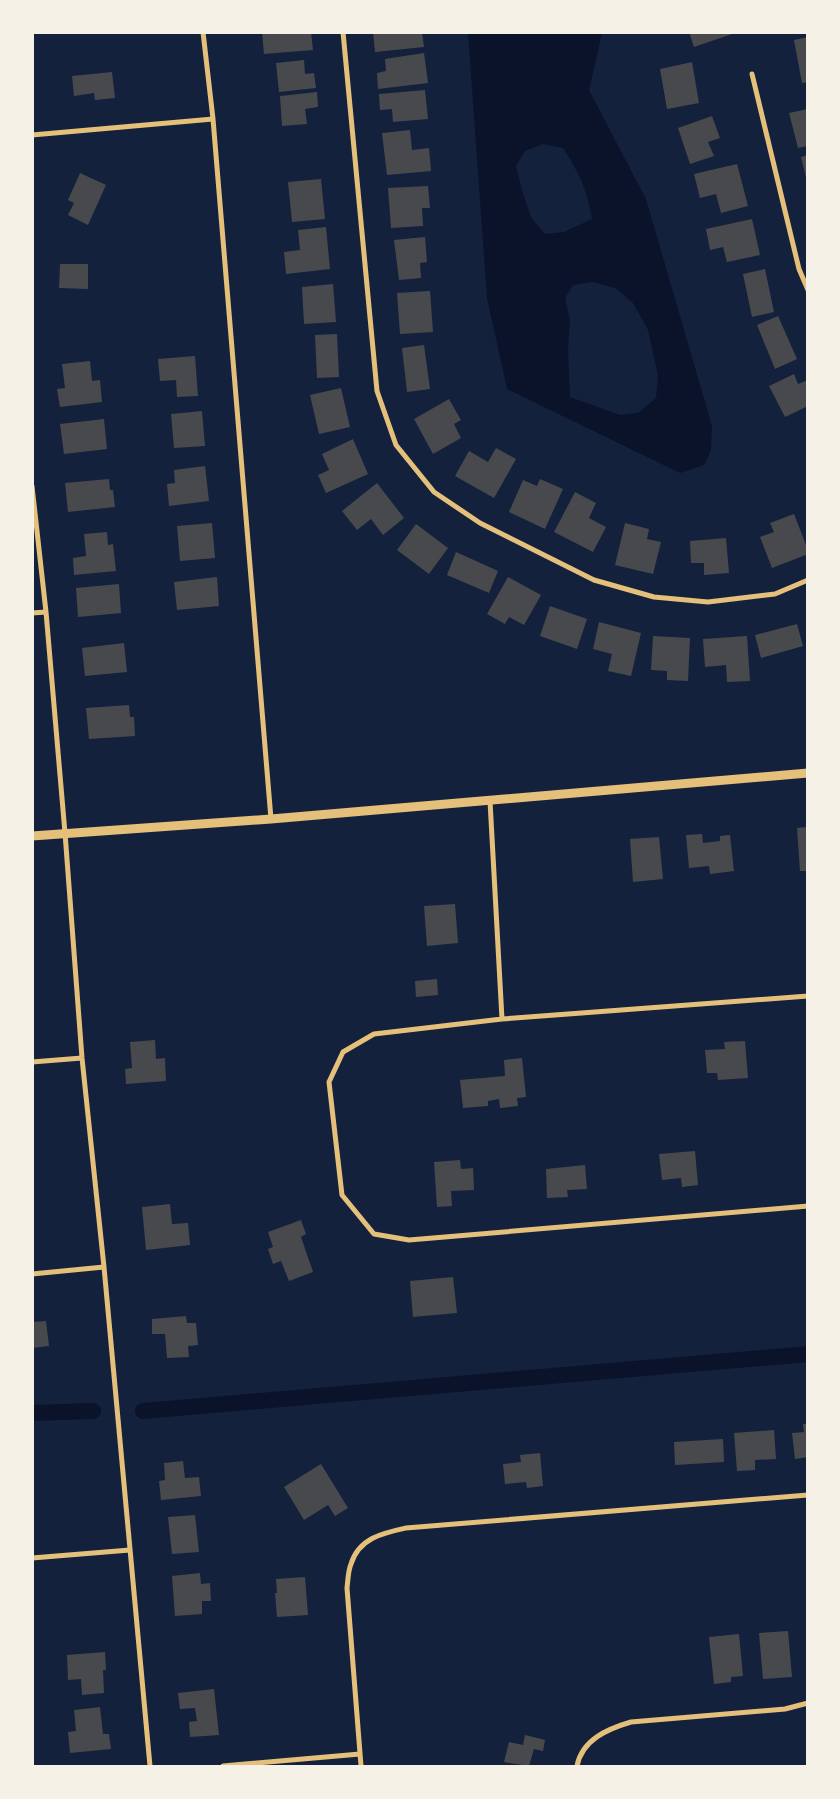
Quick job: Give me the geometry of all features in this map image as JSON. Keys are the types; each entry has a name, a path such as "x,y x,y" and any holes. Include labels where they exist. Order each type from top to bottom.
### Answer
{"street":[{"path":"204,32 213,119 271,819"},
{"path":"343,32 377,391 396,446 434,492 480,523 594,580 654,597 708,602 775,594 808,580"},
{"path":"752,74 799,269 808,290"},
{"path":"32,135 213,119"},
{"path":"32,486 46,612 82,1058 104,1267 150,1766"},
{"path":"32,613 46,612"},
{"path":"32,836 271,819 808,773"},
{"path":"490,801 502,1019"},
{"path":"808,996 502,1019 374,1034 344,1052 329,1082 342,1195 374,1234 409,1240 808,1206"},
{"path":"32,1062 82,1058"},
{"path":"32,1274 104,1267"},
{"path":"361,1766 347,1588 351,1564 361,1546 382,1533 406,1528 808,1496"},
{"path":"32,1558 130,1550"},
{"path":"577,1766 589,1742 610,1728 631,1722 785,1709 808,1703"},
{"path":"223,1766 360,1754"}],"water":[{"path":"468,33 602,33 589,90 646,199 712,426 711,451 704,465 680,473 507,389 487,298","holes":["543,144 563,148 574,165 588,199 592,219 564,232 545,234 531,217 516,166 525,151","593,282 615,288 633,303 648,330 658,376 656,398 638,413 620,415 570,397 568,350 570,320 565,298 573,285"]}],"building":[{"path":"262,32 311,32 313,50 264,54"},
{"path":"373,32 422,32 424,47 375,52"},
{"path":"689,32 735,32 735,33 694,47"},
{"path":"808,37 808,82 802,83 794,40"},
{"path":"424,53 428,83 378,89 377,73 386,71 385,59"},
{"path":"304,60 305,74 314,73 316,88 279,92 276,63"},
{"path":"692,62 699,103 667,109 660,69"},
{"path":"112,72 115,98 95,100 94,93 74,96 72,76"},
{"path":"425,90 428,119 393,122 392,109 380,110 379,94"},
{"path":"317,92 318,107 305,109 307,124 282,126 280,96"},
{"path":"808,109 808,146 798,148 789,113"},
{"path":"712,116 720,138 708,142 714,156 690,164 678,128"},
{"path":"410,130 412,150 429,148 431,171 387,175 382,133"},
{"path":"808,155 808,181 807,181 801,157"},
{"path":"737,164 748,206 721,213 716,194 700,198 694,174"},
{"path":"80,173 106,185 88,225 68,215 74,203 68,200"},
{"path":"321,179 325,219 292,222 288,182"},
{"path":"428,186 430,208 422,208 423,226 391,228 388,188"},
{"path":"752,219 760,255 727,262 723,247 710,250 706,229"},
{"path":"326,227 330,269 286,274 284,252 300,250 298,230"},
{"path":"425,237 427,262 420,263 421,278 399,280 394,240"},
{"path":"60,264 88,264 88,289 59,288"},
{"path":"765,269 774,312 752,317 743,274"},
{"path":"333,284 336,322 304,324 302,287"},
{"path":"430,291 433,332 400,334 397,293"},
{"path":"778,316 797,359 775,369 757,325"},
{"path":"337,334 339,377 317,378 315,335"},
{"path":"424,345 430,389 407,392 402,348"},
{"path":"195,356 198,396 177,397 176,380 160,381 158,359"},
{"path":"90,361 92,381 100,380 102,402 60,407 57,389 65,388 62,364"},
{"path":"794,374 798,384 808,380 808,406 785,417 769,386"},
{"path":"341,388 350,427 319,434 310,395"},
{"path":"449,399 461,420 454,424 461,438 433,454 414,419"},
{"path":"202,411 205,446 174,448 171,414"},
{"path":"104,419 107,449 64,454 60,424"},
{"path":"353,439 368,474 326,493 318,475 329,470 322,454"},
{"path":"496,448 516,459 494,498 455,476 469,451 488,462"},
{"path":"205,466 209,501 169,506 167,484 175,483 174,470"},
{"path":"109,479 110,490 113,490 115,507 68,512 65,483"},
{"path":"540,479 563,489 545,529 509,512 523,480 537,486"},
{"path":"377,483 404,518 383,535 371,519 357,530 342,511"},
{"path":"575,492 596,503 589,518 606,527 593,552 554,532"},
{"path":"794,514 808,554 772,568 760,537 774,532 770,523"},
{"path":"212,523 215,558 180,561 177,526"},
{"path":"625,523 649,529 647,539 661,542 653,574 615,565"},
{"path":"416,524 448,548 429,574 397,550"},
{"path":"107,532 108,545 113,544 116,571 74,575 73,558 86,556 84,534"},
{"path":"726,538 729,573 704,575 704,563 691,563 690,541"},
{"path":"456,552 498,571 489,593 447,575"},
{"path":"217,577 219,606 177,610 174,582"},
{"path":"508,577 541,595 524,625 509,617 505,624 487,614"},
{"path":"119,584 121,613 78,617 76,588"},
{"path":"550,606 587,619 577,649 540,636"},
{"path":"599,622 641,633 631,676 608,671 612,654 593,649"},
{"path":"797,624 803,646 761,658 755,635"},
{"path":"653,636 690,638 688,681 667,680 667,671 651,670"},
{"path":"747,636 750,681 727,682 726,665 705,667 703,639"},
{"path":"124,643 127,672 85,676 82,648"},
{"path":"129,705 130,717 134,717 135,736 89,739 86,708"},
{"path":"808,827 808,871 800,871 797,828"},
{"path":"702,834 703,843 720,841 720,836 730,835 734,871 710,874 709,866 689,868 686,835"},
{"path":"659,837 663,879 633,882 630,839"},
{"path":"455,904 458,943 427,946 424,906"},
{"path":"437,979 438,995 416,997 415,981"},
{"path":"155,1040 156,1059 165,1058 166,1081 126,1084 125,1069 132,1068 130,1042"},
{"path":"745,1041 748,1078 718,1080 717,1073 707,1073 705,1050 725,1049 724,1042"},
{"path":"522,1058 526,1097 517,1098 518,1106 500,1108 499,1099 488,1101 488,1106 463,1108 460,1080 505,1076 504,1060"},
{"path":"695,1151 698,1185 682,1187 681,1178 662,1180 659,1154"},
{"path":"460,1160 461,1169 473,1168 474,1190 451,1191 452,1206 437,1207 434,1162"},
{"path":"585,1165 587,1189 567,1190 568,1197 547,1198 546,1169"},
{"path":"170,1204 172,1224 188,1223 190,1245 146,1250 142,1207"},
{"path":"301,1220 306,1234 301,1237 313,1272 289,1281 281,1261 273,1264 268,1249 273,1247 268,1232"},
{"path":"453,1277 457,1313 413,1317 410,1281"},
{"path":"186,1316 187,1323 196,1323 198,1345 188,1346 189,1357 167,1358 165,1334 152,1334 152,1319"},
{"path":"46,1321 49,1346 32,1348 32,1322"},
{"path":"803,1424 808,1424 808,1457 795,1459 792,1433 804,1432"},
{"path":"774,1430 776,1459 755,1460 755,1470 737,1471 734,1433"},
{"path":"723,1439 724,1462 675,1465 674,1442"},
{"path":"540,1453 543,1486 527,1488 526,1482 505,1484 503,1464 521,1462 520,1455"},
{"path":"183,1461 185,1478 199,1477 201,1496 161,1500 159,1481 165,1480 164,1463"},
{"path":"321,1464 348,1508 335,1516 328,1505 304,1520 284,1487"},
{"path":"195,1515 199,1552 172,1554 168,1517"},
{"path":"200,1573 201,1584 210,1583 211,1601 202,1601 202,1614 175,1616 172,1576"},
{"path":"305,1577 308,1615 277,1617 276,1579"},
{"path":"788,1631 792,1677 763,1679 759,1633"},
{"path":"739,1634 743,1676 731,1677 731,1682 714,1684 709,1637"},
{"path":"105,1652 106,1670 103,1670 104,1693 82,1695 81,1679 68,1680 67,1655"},
{"path":"214,1689 219,1735 190,1737 189,1722 197,1721 195,1708 180,1709 178,1693"},
{"path":"100,1707 103,1734 109,1734 111,1749 70,1753 68,1732 76,1731 74,1710"},
{"path":"525,1735 545,1740 543,1751 534,1749 529,1766 504,1762 509,1742 523,1745"}],"waterway":[{"path":"143,1411 808,1354"},
{"path":"32,1413 93,1411"}]}
